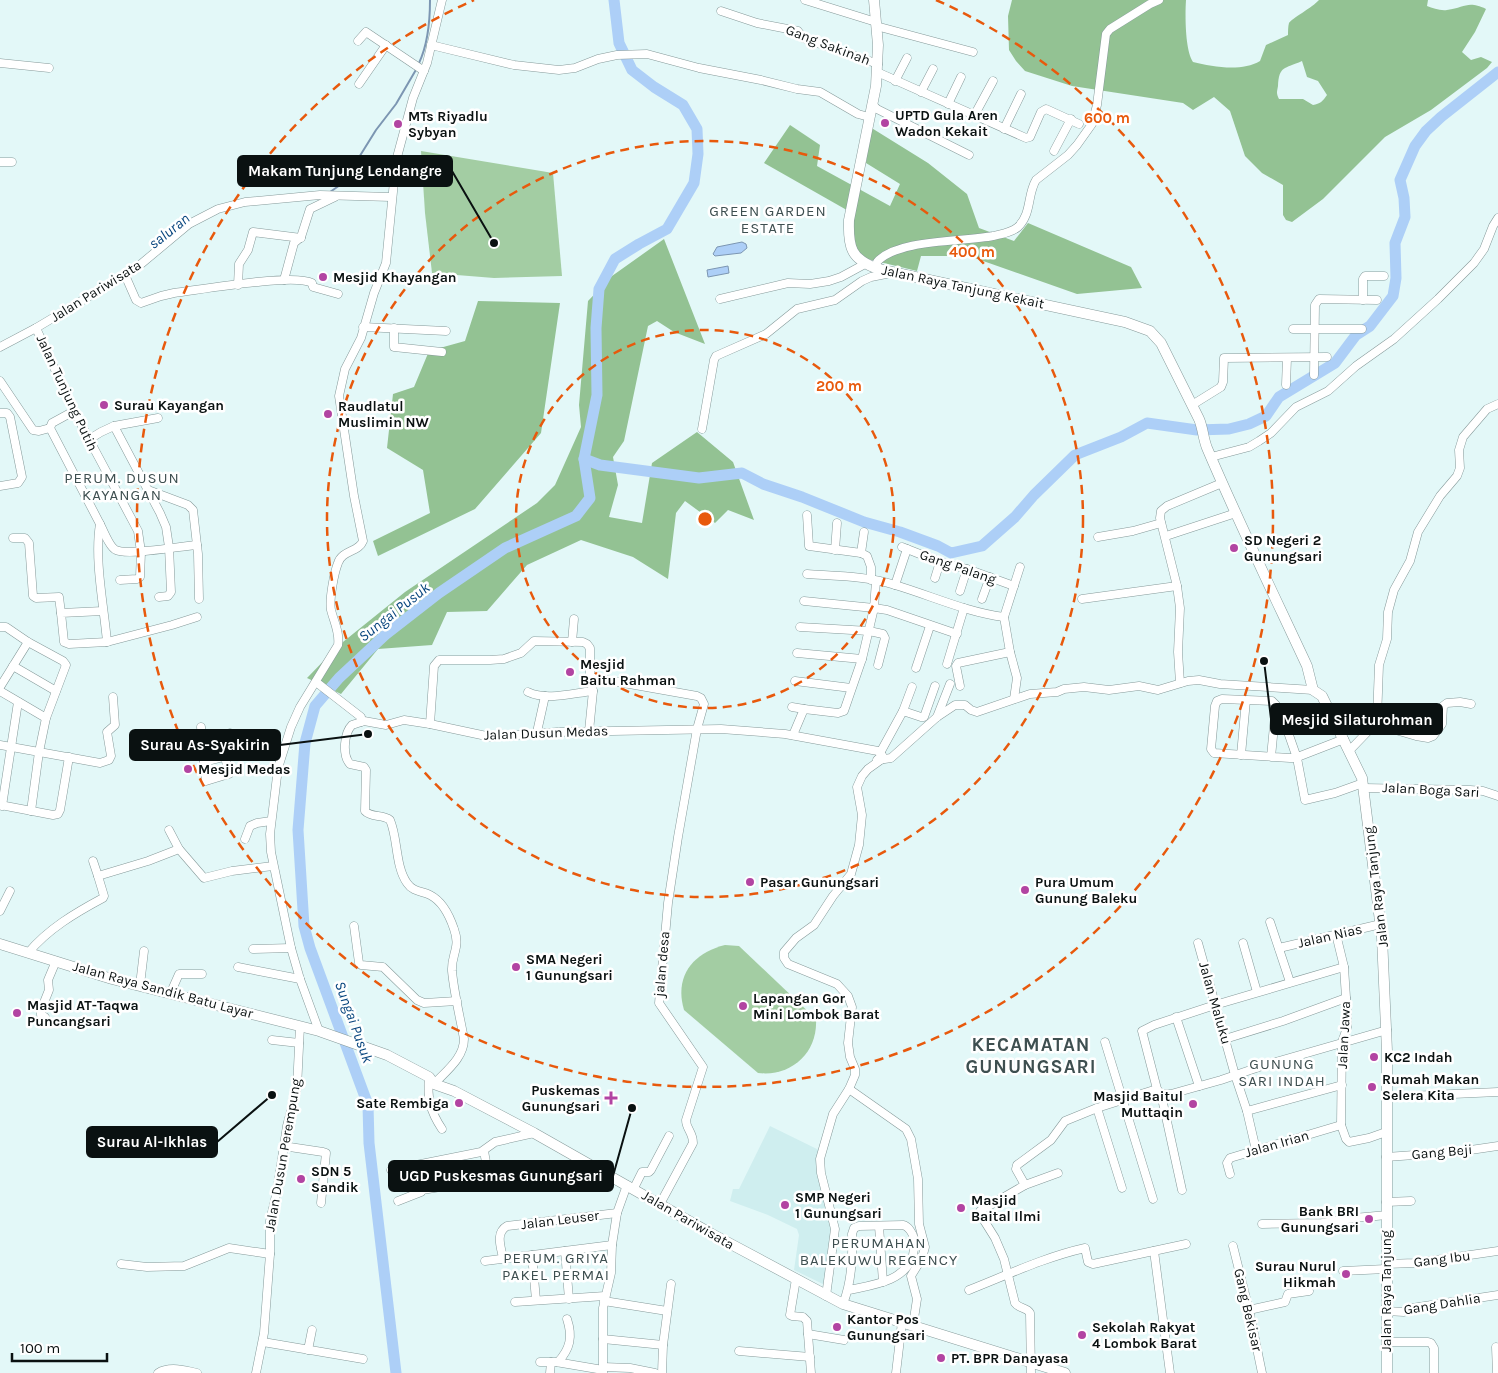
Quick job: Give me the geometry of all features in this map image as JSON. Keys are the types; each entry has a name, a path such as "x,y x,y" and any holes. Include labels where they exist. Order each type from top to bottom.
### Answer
{"main road":[{"name":"Jalan Raya Tanjung Kekait","path":"874,0 878,68 849,220 848,238 856,258 864,264 878,269 1107,318 1145,329 1162,343 1202,427 1203,439"},
{"name":"Jalan Raya Tanjung","path":"1203,439 1307,666 1313,690 1322,696 1360,772 1363,785 1381,924 1387,1030 1386,1373"},
{"name":"Jalan Raya Sandik Batu Layar","path":"0,944 140,985 326,1034"},
{"name":"Jalan Pariwisata","path":"326,1034 358,1044 401,1062 609,1174 712,1234 843,1304 908,1324 1031,1368 1064,1373"}],"street":[{"path":"326,1034 300,979 291,948 273,866 270,842 271,821 280,758 295,717 318,683 338,645 338,635 331,606 337,565 344,554 360,546 364,540 354,496 339,396 345,369 361,338 374,293 386,263 396,161 420,69 431,45 442,0"},
{"path":"805,0 876,24 974,52"},
{"path":"878,269 877,262 881,257 896,250 911,246 984,238 1017,228 1027,214 1032,186 1036,180 1072,150 1092,124 1097,105 1106,34 1110,29 1159,0"},
{"name":"Gang Sakinah","path":"721,12 757,23 798,31 804,38 878,68 895,80 1026,138 1030,137 1041,112 1046,109 1071,119"},
{"path":"358,41 366,32 420,69"},
{"path":"359,84 386,45"},
{"path":"431,45 514,65 548,70 570,69 598,59 635,54 653,56 699,68 797,89 820,92 858,114 868,117"},
{"path":"895,80 907,58"},
{"path":"0,63 49,68"},
{"path":"921,92 932,69"},
{"path":"948,104 961,77"},
{"path":"974,116 993,81"},
{"path":"1004,128 1021,94"},
{"path":"872,104 969,155"},
{"path":"1054,151 1071,119 1079,124"},
{"path":"0,162 12,162"},
{"name":"Jalan Pariwisata","path":"0,346 37,330 126,277 189,224 218,209 254,200 327,195 391,197"},
{"path":"284,280 294,243 301,238 311,208 340,195"},
{"path":"1211,457 1249,447 1260,441 1271,433 1296,407 1328,391 1356,366 1394,340 1474,263 1484,249 1498,218"},
{"path":"238,285 239,264 248,250 253,232 301,238"},
{"path":"720,299 788,283 810,284 829,282 864,264"},
{"path":"702,429 716,356 766,334 797,309 834,300 862,281 893,272"},
{"path":"1363,300 1363,279 1365,276 1384,276"},
{"path":"126,277 136,300 141,303 168,294 284,280 307,280 312,282 313,288 338,294"},
{"path":"1314,375 1315,305 1318,300 1377,300"},
{"path":"363,327 446,331"},
{"path":"394,328 394,347 442,352"},
{"path":"1293,329 1362,329"},
{"name":"Jalan Tunjung Putih","path":"37,330 88,440 130,520 136,527 141,552 139,578 136,580 120,580"},
{"path":"1192,405 1221,387 1224,358 1326,357"},
{"path":"1286,385 1287,358"},
{"path":"0,381 33,430 39,431 50,428 52,423 74,411"},
{"path":"1349,751 1375,724 1378,714 1379,665 1386,639 1389,604 1394,590 1410,560 1418,532 1440,496 1457,476 1460,468 1459,450 1463,437 1486,411 1498,404"},
{"path":"0,413 8,413 10,417 22,477 18,483 0,486"},
{"path":"88,440 114,426 158,418"},
{"path":"114,426 163,518 168,532 170,592 167,596 159,596"},
{"path":"50,428 115,550 141,552 196,545"},
{"path":"1180,683 1178,652 1180,608 1166,536 1161,523 1161,513 1165,507 1222,483"},
{"path":"148,490 192,508 194,513 199,599"},
{"path":"1166,536 1236,513"},
{"path":"792,707 842,712 846,707 862,659 874,608 873,580 867,556 861,553 811,548 809,546 807,515"},
{"path":"834,550 837,523"},
{"path":"1098,537 1133,531 1161,523"},
{"path":"100,524 98,543 103,611 108,642"},
{"path":"861,553 864,532"},
{"path":"13,538 25,538 29,543 33,596 36,598 59,597 64,640 67,643 108,642 172,625 197,616"},
{"name":"Gang Palang","path":"895,585 905,548 940,562 967,569 1014,586"},
{"path":"935,578 940,562"},
{"name":"Gang Palang","path":"1014,699 1017,678 1004,617 1020,567"},
{"path":"960,591 967,569"},
{"path":"807,574 873,580 895,585 981,614 1004,617"},
{"path":"982,599 990,577"},
{"path":"1082,599 1177,586"},
{"path":"804,601 886,610 957,634"},
{"path":"947,664 964,608"},
{"path":"61,613 103,611"},
{"path":"572,642 574,619"},
{"path":"916,668 930,626"},
{"path":"3,627 65,663 65,669 46,718 39,752 32,811"},
{"path":"800,627 870,631 883,634 885,637 878,665"},
{"path":"430,724 434,666 439,660 497,660 521,653 534,641 584,642 590,646 590,677 593,691 589,731"},
{"path":"0,686 28,642"},
{"path":"960,686 956,666 958,663 1010,652"},
{"path":"797,653 862,659"},
{"path":"13,666 56,691"},
{"path":"590,677 699,697 704,705 697,729"},
{"path":"795,680 851,688"},
{"path":"878,759 891,758 937,717 957,705 965,705 977,712 1030,694 1057,692 1078,687 1109,690 1139,686 1158,690 1180,683 1200,680 1220,684 1313,690"},
{"path":"318,683 361,717 361,722 352,725 347,733 346,760 350,764 363,766 366,770 365,810 368,814 386,817 391,821 394,843 406,881 413,889 436,899 448,914 457,939 457,951 452,970 464,1039 462,1052 432,1080 428,1094 434,1117 442,1129"},
{"path":"937,717 950,684"},
{"path":"903,711 921,718 924,717 935,686"},
{"path":"826,1296 835,1228 821,1173 820,1159 833,1114 849,1089 855,1071 848,1043 852,1012 851,1001 845,991 837,984 788,964 783,956 785,950 796,938 814,926 833,896 851,874 858,850 861,821 861,806 857,787 862,776 878,759 903,711 912,687"},
{"path":"0,691 46,718"},
{"path":"528,692 545,696 593,691"},
{"path":"537,732 545,696"},
{"path":"0,745 100,763 110,758 107,732 115,725 113,697"},
{"path":"1271,757 1276,705 1273,702 1246,700 1221,699 1217,701 1215,706 1212,752 1214,754 1240,755 1271,757 1297,758 1344,739"},
{"path":"1240,755 1246,700"},
{"path":"18,702 1,806 54,816 58,814 72,758"},
{"path":"1375,724 1428,738 1433,736 1442,724 1443,706 1447,703 1460,702 1471,704"},
{"path":"793,735 804,709"},
{"path":"1275,714 1282,717 1297,758 1305,800 1363,785"},
{"path":"1286,727 1331,715"},
{"name":"Jalan Dusun Medas","path":"361,722 383,725 401,720 485,736 537,732 697,729 758,731 793,735 858,747 878,759"},
{"path":"201,727 206,781 228,774 225,757"},
{"name":"jalan desa","path":"660,1204 693,1143 693,1136 686,1124 686,1120 703,1067 658,1003 675,856 697,729"},
{"path":"230,733 236,752"},
{"path":"204,762 236,752 252,751 280,758"},
{"name":"Jalan Boga Sari","path":"1363,785 1476,790 1498,796"},
{"path":"245,839 250,826 271,821"},
{"path":"169,830 179,849 204,878 232,871 273,866"},
{"path":"98,876 140,864 179,849"},
{"path":"28,953 56,927 103,898 93,861"},
{"path":"0,911 10,891"},
{"path":"1270,922 1290,982"},
{"name":"Jalan Nias","path":"1279,948 1381,924"},
{"path":"354,926 359,963 361,965 382,967 420,1002 457,1001"},
{"name":"Jalan Jawa","path":"1336,934 1344,967 1347,1028 1342,1042 1342,1125 1347,1141 1352,1142 1386,1132"},
{"path":"1243,942 1257,992"},
{"name":"Jalan Maluku","path":"1198,943 1247,1112 1256,1150"},
{"path":"253,949 291,948"},
{"path":"140,985 144,951"},
{"path":"45,1017 40,1011 48,992 48,980 56,961"},
{"path":"238,967 300,979"},
{"path":"1182,1190 1159,1092 1142,1032 1176,1017 1344,967"},
{"path":"171,992 179,974 202,974"},
{"path":"1225,1039 1284,1021 1346,998"},
{"path":"1176,1017 1199,1086"},
{"name":"Jalan Dusun Perempung","path":"256,1373 263,1342 270,1254 270,1221 277,1191 283,1146 297,1088 300,1026"},
{"path":"1024,1184 1016,1169 1018,1164 1051,1140 1064,1122 1097,1108 1159,1092 1171,1094 1387,1030"},
{"path":"272,1040 299,1043"},
{"path":"1105,1042 1153,1199"},
{"path":"1247,1112 1342,1085"},
{"path":"849,1089 906,1129 911,1139 918,1179 919,1224 925,1247 922,1258 911,1276 918,1299 908,1324 896,1373"},
{"path":"1386,1097 1498,1092"},
{"path":"1097,1108 1122,1188"},
{"name":"Jalan Irian","path":"1230,1174 1227,1163 1229,1158 1342,1125"},
{"path":"391,1170 484,1150 492,1143 534,1133"},
{"path":"603,1370 602,1339 605,1298 611,1273 612,1245 617,1213 630,1187 642,1172 650,1172 652,1170 669,1136"},
{"path":"283,1146 326,1153 321,1203"},
{"name":"Gang Beji","path":"1386,1157 1498,1146"},
{"path":"484,1150 490,1188"},
{"path":"416,1165 422,1190"},
{"path":"1031,1368 1030,1313 1015,1304 1010,1288 1009,1275 995,1238 980,1212 1024,1184 1058,1173"},
{"path":"548,1187 588,1181 609,1174"},
{"path":"398,1201 420,1193 422,1190 489,1179"},
{"path":"1386,1202 1411,1201"},
{"name":"Jalan Leuser","path":"503,1258 500,1234 502,1229 507,1226 617,1213"},
{"path":"1262,1224 1322,1223 1386,1215"},
{"path":"843,1304 848,1290 851,1269 853,1230 858,1226 906,1226 914,1238 914,1243 912,1257 905,1269 895,1277 883,1282 848,1290"},
{"path":"879,1226 883,1282"},
{"path":"969,1290 1057,1256 1085,1248 1088,1261 1092,1264 1186,1244"},
{"path":"485,1261 612,1245"},
{"name":"Gang Bekisar","path":"1234,1246 1262,1373"},
{"path":"121,1264 147,1268 184,1266 229,1248 270,1254"},
{"path":"565,1251 569,1299"},
{"path":"1154,1251 1170,1373"},
{"name":"Gang Ibu","path":"1343,1270 1386,1267 1498,1251"},
{"path":"532,1255 536,1300"},
{"path":"796,1279 790,1315 806,1319 811,1373"},
{"path":"662,1373 663,1345 671,1284"},
{"path":"1249,1310 1285,1302 1288,1294 1309,1291"},
{"name":"Gang Dahlia","path":"1386,1311 1405,1312 1412,1308 1498,1295"},
{"path":"516,1302 605,1298 667,1311"},
{"path":"550,1373 554,1362 566,1353 570,1342 571,1331 567,1320"},
{"path":"308,1350 312,1330"},
{"path":"808,1334 844,1340"},
{"path":"602,1339 663,1345"},
{"path":"263,1342 363,1359"},
{"path":"1386,1342 1431,1343 1434,1348 1434,1373"},
{"path":"1496,1347 1497,1373"},
{"path":"739,1351 810,1357"},
{"path":"540,1362 554,1362 603,1370 630,1368 655,1373"},
{"path":"158,1373 161,1370 176,1369 197,1373"}],"shaded area":[{"name":"SMP Negeri 1 Gunungsari","path":"770,1126 821,1151 834,1230 827,1286 794,1270 799,1235 797,1229 768,1215 730,1201 733,1189 739,1189"}],"green space":[{"path":"1012,0 1186,0 1187,41 1190,57 1193,62 1209,66 1236,67 1260,61 1266,45 1288,35 1289,23 1319,0 1428,0 1427,6 1439,10 1470,5 1486,9 1475,32 1462,52 1471,60 1481,57 1492,62 1487,68 1431,110 1385,137 1323,199 1292,222 1286,220 1283,215 1283,185 1262,173 1245,156 1230,111 1214,97 1193,110 1183,103 1072,86 1025,71 1009,50 1008,16","holes":["1302,61 1307,77 1318,81 1327,95 1321,102 1313,105 1303,99 1279,99 1277,92 1281,71"]},
{"path":"790,125 820,145 817,166 890,206 900,184 866,163 870,127 928,163 967,194 979,228 1014,241 1028,223 1131,267 1142,288 1077,294 969,256 921,256 917,271 859,257 849,231 852,213 764,163"},
{"path":"421,151 553,173 562,276 494,278 432,273 425,213"},
{"path":"664,239 705,344 674,332 657,321 648,326 624,441 613,457 618,485 609,517 642,523 652,463 697,432 733,462 754,520 728,510 715,523 685,501 676,513 668,579 633,557 581,540 527,565 487,611 447,612 432,645 378,649 341,694 307,678 338,646 405,592 537,503 555,485 581,427 579,405 588,301 612,276"},
{"path":"478,301 560,303 541,433 475,509 378,556 373,541 430,513 423,470 387,448 393,394 414,387 429,351 465,341"},
{"name":"Lapangan Gor Mini Lombok Barat","path":"725,945 739,946 816,1019 812,1042 807,1052 791,1067 770,1073 758,1073 684,1010 682,987 684,977 689,968 695,960 704,954"}],"water":[{"path":"742,242 746,244 747,248 741,253 715,256 713,254 717,247"},
{"path":"728,266 729,273 708,277 707,270"}],"waterway":[{"name":"saluran","path":"419,63 425,48 428,32 430,0"},
{"name":"Sungai Pusuk","path":"396,1373 369,1143 368,1105 310,948 304,926 298,830 305,743 315,706 339,678 385,635 439,593 505,548 576,516 590,498 584,459 597,395 596,328 599,289 615,259 667,229 694,183 698,154 697,129 683,105 654,87 632,70 619,43 614,0"},
{"name":"saluran","path":"330,192 343,183 376,130 396,104 417,68"},
{"path":"584,459 600,465 699,478 742,473 763,484 802,497 864,522 900,532 938,546 951,553 982,546 1015,517 1034,495 1075,455 1121,437 1147,423 1197,430 1229,429 1249,424 1266,416 1279,397 1335,363 1356,335 1370,326 1393,296 1396,278 1395,243 1405,217 1404,198 1400,180 1415,146 1426,131 1441,117 1498,72"}],"place":[{"name":"UPTD Gula Aren Wadon Kekait","path":"885,123"},
{"name":"MTs Riyadlu Sybyan","path":"398,124"},
{"name":"Makam Tunjung Lendangre","path":"494,243"},
{"name":"Mesjid Khayangan","path":"323,277"},
{"name":"Surau Kayangan","path":"104,405"},
{"name":"Raudlatul Muslimin NW","path":"328,414"},
{"name":"SD Negeri 2 Gunungsari","path":"1234,548"},
{"name":"Mesjid Silaturohman","path":"1264,661"},
{"name":"Mesjid Baitu Rahman","path":"570,672"},
{"name":"Surau As-Syakirin","path":"368,734"},
{"name":"Mesjid Medas","path":"188,769"},
{"name":"Pasar Gunungsari","path":"750,882"},
{"name":"Pura Umum Gunung Baleku","path":"1025,890"},
{"name":"SMA Negeri 1 Gunungsari","path":"516,967"},
{"name":"Lapangan Gor Mini Lombok Barat","path":"743,1006"},
{"name":"Masjid AT-Taqwa Puncangsari","path":"17,1013"},
{"name":"KC2 Indah","path":"1374,1057"},
{"name":"Rumah Makan Selera Kita","path":"1372,1087"},
{"name":"Surau Al-Ikhlas","path":"272,1095"},
{"name":"Puskemas Gunungsari","path":"611,1098"},
{"name":"Sate Rembiga","path":"459,1103"},
{"name":"Masjid Baitul Muttaqin","path":"1193,1104"},
{"name":"UGD Puskesmas Gunungsari","path":"632,1108"},
{"name":"SDN 5 Sandik","path":"301,1179"},
{"name":"SMP Negeri 1 Gunungsari","path":"785,1205"},
{"name":"Masjid Baital Ilmi","path":"961,1208"},
{"name":"Bank BRI Gunungsari","path":"1369,1219"},
{"name":"Surau Nurul Hikmah","path":"1346,1274"},
{"name":"Kantor Pos Gunungsari","path":"837,1327"},
{"name":"Sekolah Rakyat 4 Lombok Barat","path":"1082,1335"},
{"name":"PT. BPR Danayasa","path":"941,1358"}],"district":[{"name":"GREEN GARDEN ESTATE","path":"768,220"},
{"name":"PERUM. DUSUN KAYANGAN","path":"122,486"},
{"name":"KECAMATAN GUNUNGSARI","path":"1031,1056"},
{"name":"GUNUNG SARI INDAH","path":"1282,1072"},
{"name":"PERUMAHAN BALEKUWU REGENCY","path":"879,1252"},
{"name":"PERUM. GRIYA PAKEL PERMAI","path":"556,1266"}]}
